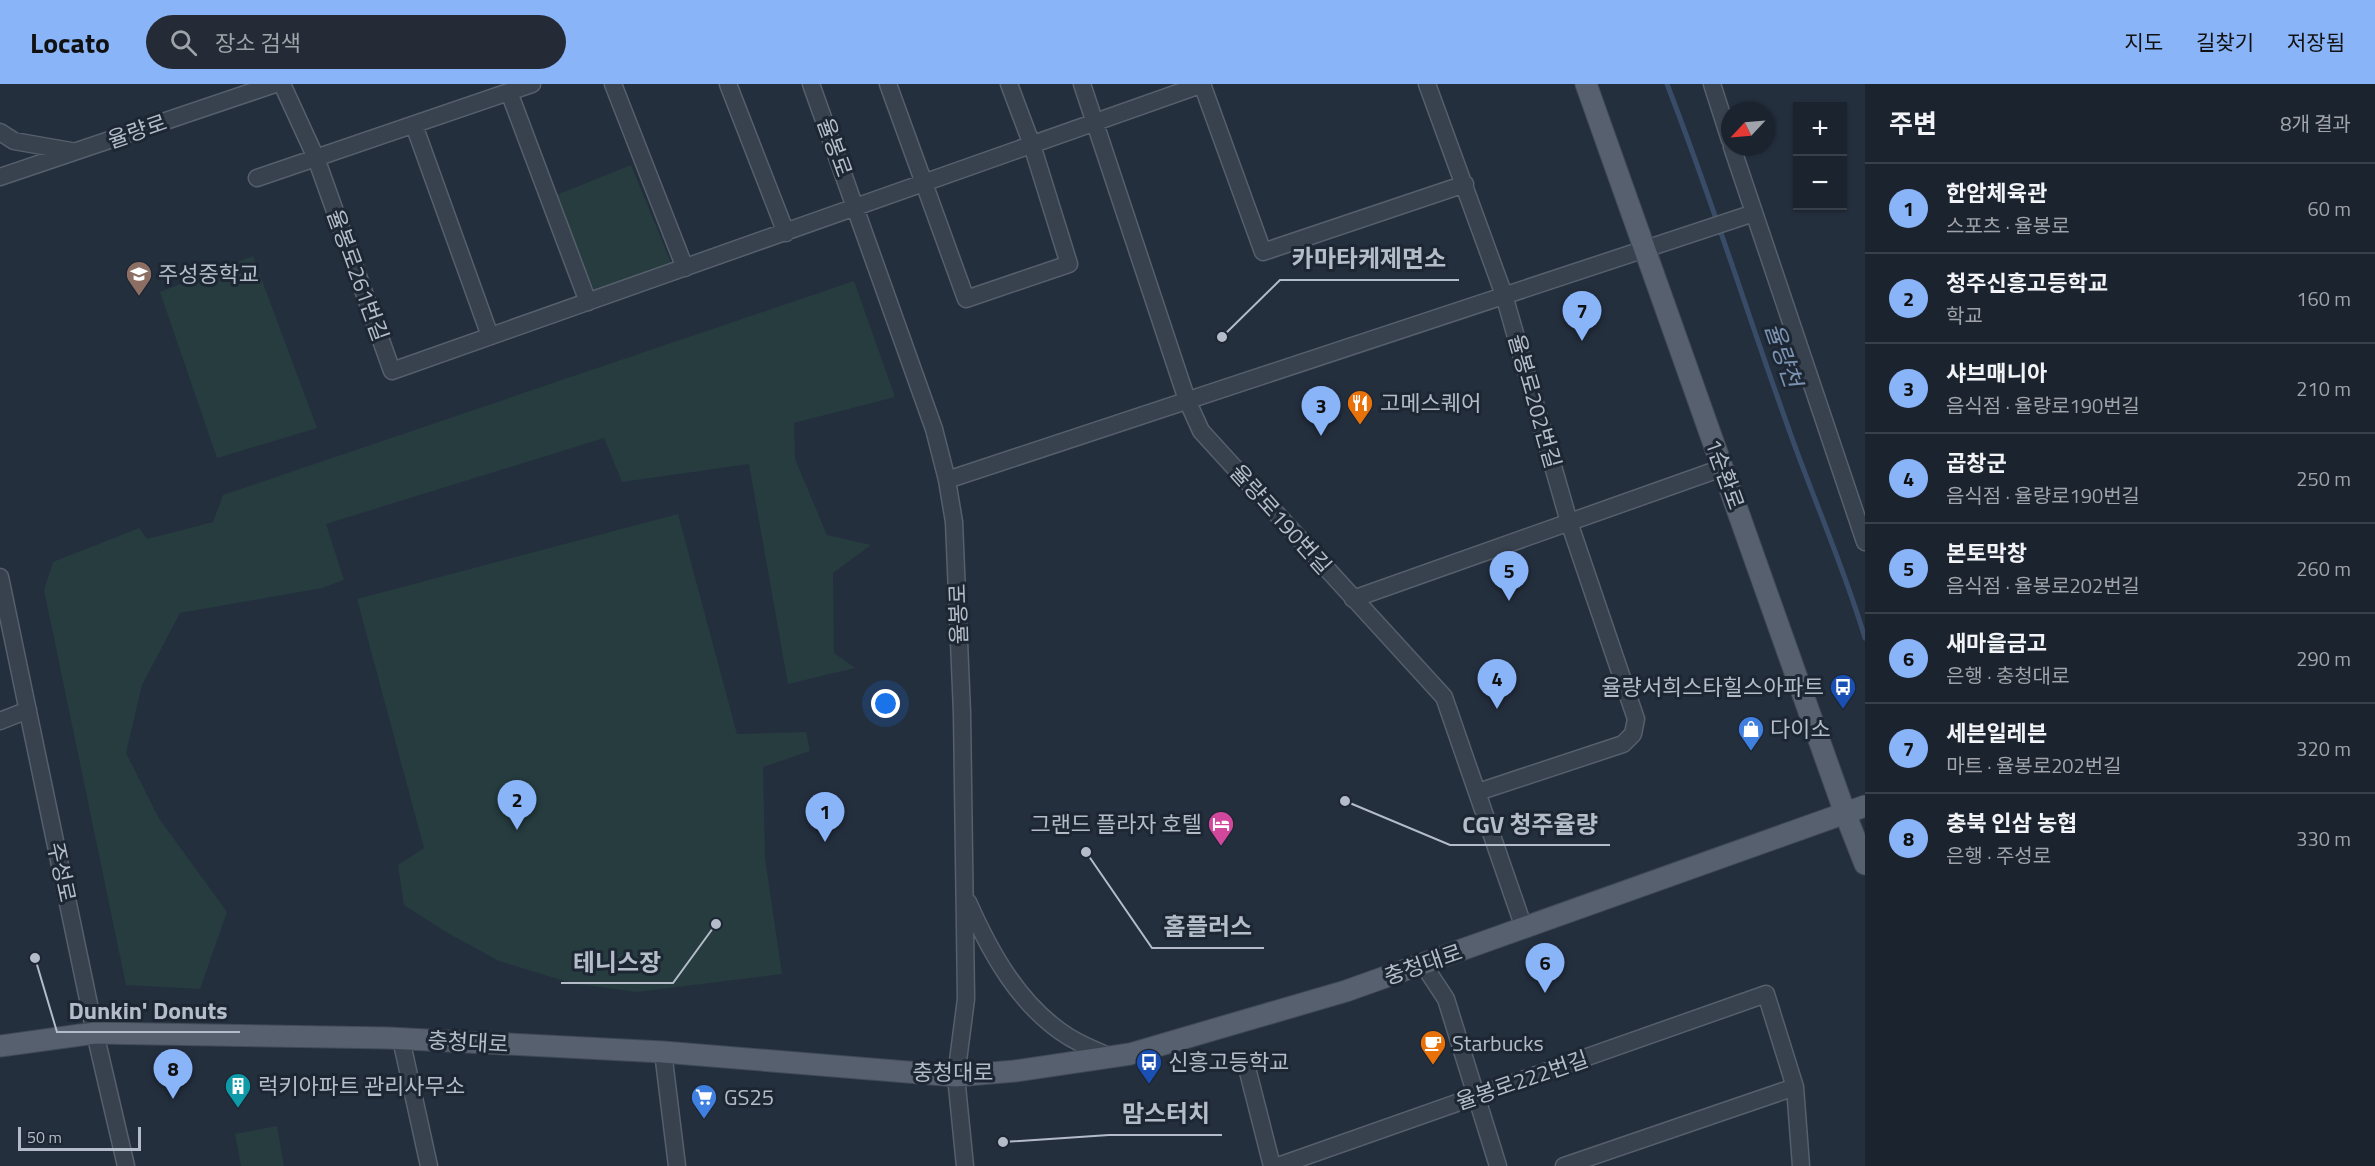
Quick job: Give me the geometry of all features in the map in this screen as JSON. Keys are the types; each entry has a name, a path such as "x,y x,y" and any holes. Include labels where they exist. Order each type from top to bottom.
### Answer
{"main road":[{"name":"1순환로","path":"1586,84 1865,864"},
{"name":"충청대로","path":"0,1046 95,1033 401,1039 663,1052 956,1076 1015,1071 1111,1057 1237,1024 1423,964 1865,806"}],"street":[{"name":"율량로","path":"0,177 275,84"},
{"name":"율봉로261번길","path":"282,84 316,158 392,371 1202,84"},
{"path":"257,178 532,84"},
{"path":"613,84 685,268"},
{"path":"728,84 786,232"},
{"name":"율봉로","path":"811,84 934,429 947,480 954,522 962,713 966,999 956,1076 964,1166"},
{"path":"888,84 966,299 1069,264 1032,145 1009,84"},
{"name":"율량로190번길","path":"1082,84 1187,400 1201,431 1444,697 1524,928"},
{"path":"1202,84 1263,252 1465,184"},
{"name":"율봉로202번길","path":"1427,84 1504,295 1569,522 1636,719 1633,735 1623,744 1478,792"},
{"path":"1712,84 1721,112"},
{"path":"509,92 588,302"},
{"path":"414,125 490,336"},
{"path":"0,132 14,141 75,152"},
{"path":"1735,156 1865,543"},
{"path":"947,480 1754,213"},
{"path":"1353,599 1722,468"},
{"name":"주성로","path":"0,577 95,1033 126,1166"},
{"path":"0,721 28,710"},
{"path":"964,894 989,946 1007,975 1036,1011 1069,1037 1111,1057"},
{"path":"1423,964 1446,999 1474,1097 1498,1166"},
{"name":"율봉로222번길","path":"1278,1166 1766,994 1795,1087"},
{"path":"401,1039 429,1166"},
{"path":"663,1052 677,1166"},
{"path":"1245,1064 1272,1166"},
{"path":"1563,1166 1795,1087 1801,1166"}],"green space":[{"path":"631,165 672,265 596,294 554,196"},
{"path":"253,256 317,428 217,458 160,292"},
{"path":"854,281 895,397 794,423 795,459 827,535 871,545 833,573 834,653 855,668 788,684 749,464 622,482 604,438 326,524 344,580 322,588 180,613 142,685 126,753 158,817 227,912 200,989 126,985 44,590 53,562 139,528 147,539 213,522 223,495"},
{"path":"678,514 737,734 806,732 810,751 763,767 765,858 782,974 637,992 571,983 499,961 446,932 404,905 398,865 424,848 357,599"},
{"path":"277,1126 284,1166 241,1166 235,1134"}],"waterway":[{"name":"율량천","path":"1667,84 1865,638"}],"place":[{"name":"주성중학교","path":"139,297"},
{"name":"카마타케제면소","path":"1222,337"},
{"name":"세븐일레븐","path":"1582,341"},
{"name":"고메스퀘어","path":"1360,426"},
{"name":"샤브매니아","path":"1321,436"},
{"name":"본토막창","path":"1509,601"},
{"name":"곱창군","path":"1497,709"},
{"name":"율량서희스타힐스아파트","path":"1843,710"},
{"name":"다이소","path":"1751,752"},
{"name":"CGV 청주율량","path":"1345,801"},
{"name":"청주신흥고등학교","path":"517,830"},
{"name":"한암체육관","path":"825,842"},
{"name":"그랜드 플라자 호텔","path":"1221,847"},
{"name":"홈플러스","path":"1086,852"},
{"name":"테니스장","path":"716,924"},
{"name":"Dunkin' Donuts","path":"35,958"},
{"name":"새마을금고","path":"1545,993"},
{"name":"Starbucks","path":"1433,1066"},
{"name":"신흥고등학교","path":"1149,1085"},
{"name":"충북 인삼 농협","path":"173,1099"},
{"name":"럭키아파트 관리사무소","path":"238,1109"},
{"name":"GS25","path":"704,1120"},
{"name":"맘스터치","path":"1003,1142"}]}
